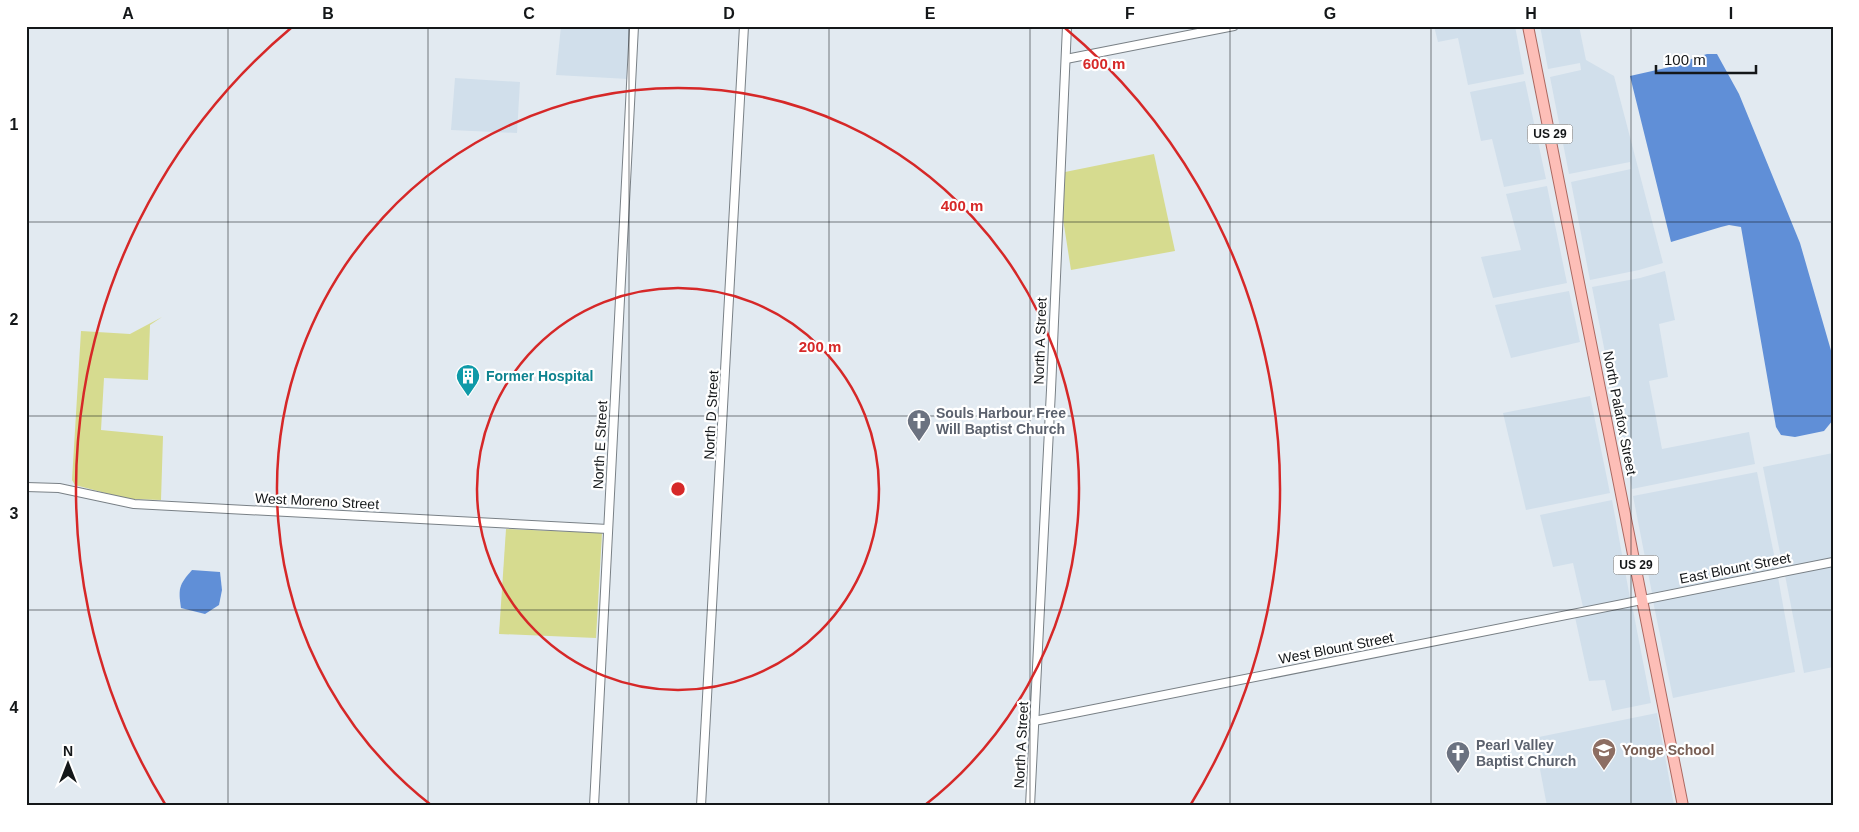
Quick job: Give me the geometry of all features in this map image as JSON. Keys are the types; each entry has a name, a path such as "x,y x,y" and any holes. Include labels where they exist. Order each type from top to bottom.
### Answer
{"main road":[{"name":"North Palafox Street","path":"1528,26 1683,806"}],"street":[{"name":"North E Street","path":"594,806 634,26"},
{"name":"North D Street","path":"702,806 744,26"},
{"name":"North A Street","path":"1030,806 1067,26"},
{"path":"1066,59 1234,26"},
{"name":"West Moreno Street","path":"26,487 59,488 134,504 608,529"},
{"name":"East Blount Street","path":"1643,599 1833,562"},
{"name":"West Blount Street","path":"1034,721 1643,599"}],"shaded area":[{"path":"561,26 630,26 628,79 556,75"},
{"path":"1434,26 1515,26 1524,74 1468,85 1458,38 1438,42"},
{"path":"1540,26 1579,26 1586,60 1614,76 1663,263 1590,280 1571,182 1631,169 1630,162 1569,174 1550,77 1581,70 1580,63 1548,69"},
{"path":"455,78 520,82 517,133 451,130"},
{"path":"1525,81 1546,179 1504,187 1492,139 1481,141 1470,92"},
{"path":"1547,186 1567,283 1493,298 1481,257 1521,250 1506,194"},
{"path":"1665,271 1675,320 1659,324 1668,377 1649,381 1662,449 1749,432 1755,464 1632,489 1592,287"},
{"path":"1569,291 1580,342 1511,358 1495,305"},
{"path":"1590,396 1610,493 1526,510 1503,413"},
{"path":"1833,453 1833,558 1783,568 1763,467"},
{"path":"1757,472 1777,569 1652,593 1633,496"},
{"path":"1612,500 1630,598 1583,607 1573,563 1553,567 1540,515"},
{"path":"1833,566 1833,667 1804,673 1785,575"},
{"path":"1778,577 1795,672 1673,698 1653,601"},
{"path":"1632,605 1651,703 1612,711 1605,680 1589,681 1575,617"},
{"name":"Yonge School","path":"1657,713 1674,805 1547,806 1534,738"}],"green space":[{"path":"1154,154 1175,251 1071,270 1063,219 1065,172"},
{"path":"162,317 150,325 148,380 104,378 101,430 163,436 161,500 128,499 75,485 72,480 81,331 130,334"},
{"path":"506,529 602,533 596,638 499,634"}],"water":[{"path":"1707,54 1717,54 1739,94 1800,243 1832,354 1833,420 1824,431 1795,437 1781,435 1776,427 1741,227 1729,225 1671,242 1630,76 1679,65 1685,61"},
{"path":"192,570 220,572 222,590 219,605 205,614 181,608 180,587"}],"place":[{"name":"Former Hospital","path":"468,397"},
{"name":"Souls Harbour Free Will Baptist Church","path":"919,442"},
{"name":"Yonge School","path":"1604,771"},
{"name":"Pearl Valley Baptist Church","path":"1458,774"}]}
